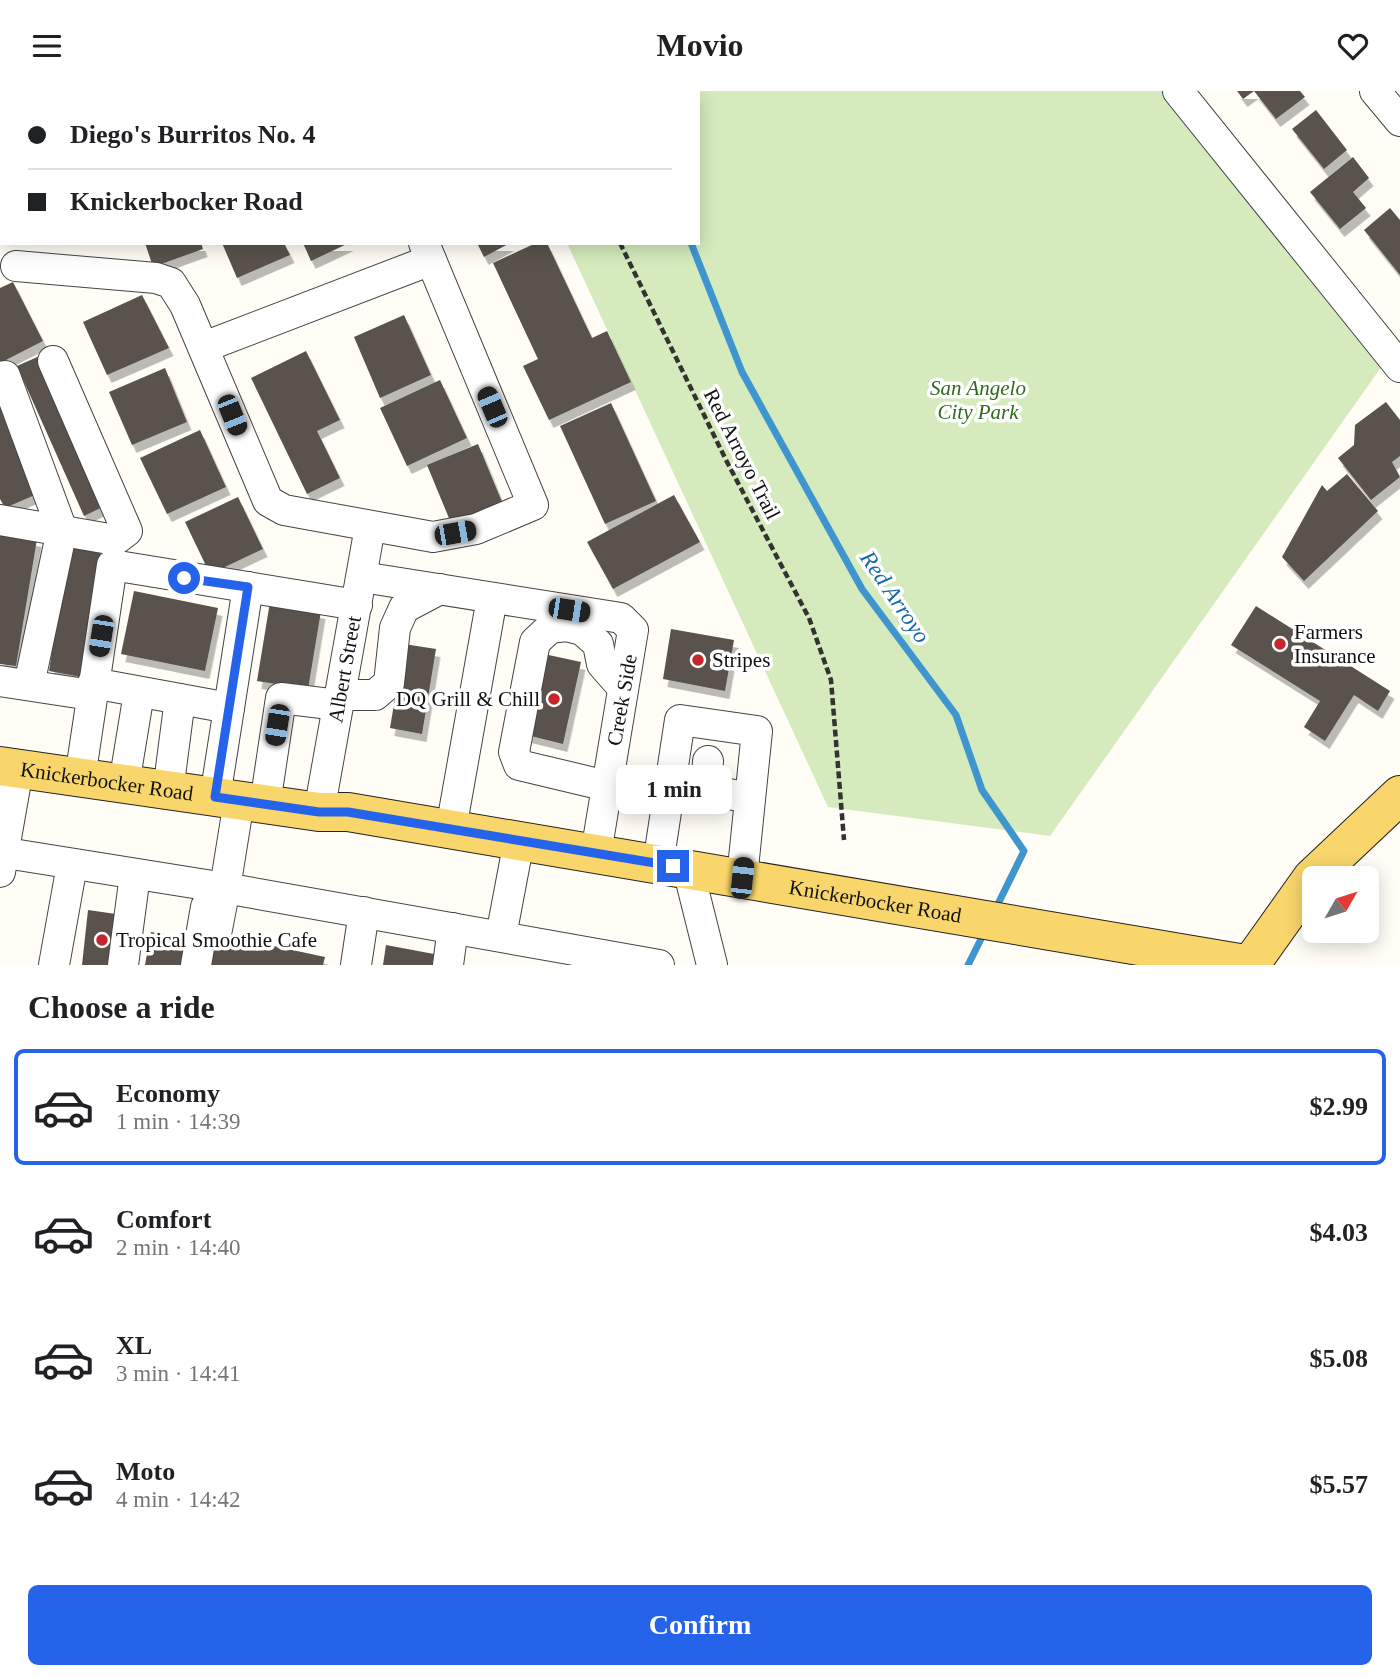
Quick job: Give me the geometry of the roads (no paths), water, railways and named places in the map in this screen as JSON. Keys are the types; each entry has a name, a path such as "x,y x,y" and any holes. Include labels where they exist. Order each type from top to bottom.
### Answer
{"main road":[{"name":"Knickerbocker Road","path":"9,768 319,812 348,812 952,912 1251,965"},
{"path":"1251,965 1312,878 1400,795"}],"street":[{"path":"1178,91 1400,367"},
{"path":"1375,91 1400,121"},
{"path":"16,266 156,278 171,283 185,305 204,347 268,501 284,510 433,537 476,529 533,505 428,251 204,347"},
{"path":"0,520 115,540 127,531 54,361"},
{"path":"5,376 62,530 29,685"},
{"name":"Albert Street","path":"319,812 370,527"},
{"path":"80,778 112,565 248,587 359,591 440,590 492,598 451,829"},
{"path":"240,801 229,708 248,587"},
{"path":"196,965 240,801 281,698 339,700 375,695 388,683 395,628 404,608 440,590"},
{"name":"Creek Side","path":"492,598 621,618 634,629 596,853"},
{"path":"607,786 519,765 514,752 535,642 550,628 566,626 582,630 598,644 601,664 624,688"},
{"path":"0,681 139,693 229,708"},
{"path":"124,785 139,693"},
{"path":"168,791 180,699"},
{"path":"712,965 673,866 670,783 680,720 750,799"},
{"path":"670,783 710,752 757,731 742,878"},
{"path":"9,768 1,859 72,865 218,887 501,936 560,956 659,965"},
{"path":"501,936 519,841"},
{"path":"54,965 72,865"},
{"path":"122,965 145,876"},
{"path":"141,965 145,876"},
{"path":"216,934 218,887"},
{"path":"356,965 364,912"},
{"path":"448,965 453,928"}],"waterway":[{"name":"Red Arroyo","path":"692,245 742,372 862,589 956,715 982,790 1024,851 995,910"},
{"name":"Red Arroyo","path":"968,965 984,933"}],"place":[{"name":"Farmers Insurance","path":"1280,644"},
{"name":"Stripes","path":"698,660"},
{"name":"DQ Grill & Chill","path":"554,699"},
{"name":"Tropical Smoothie Cafe","path":"102,940"}],"park label":[{"name":"San Angelo City Park","path":"978,400"}]}
